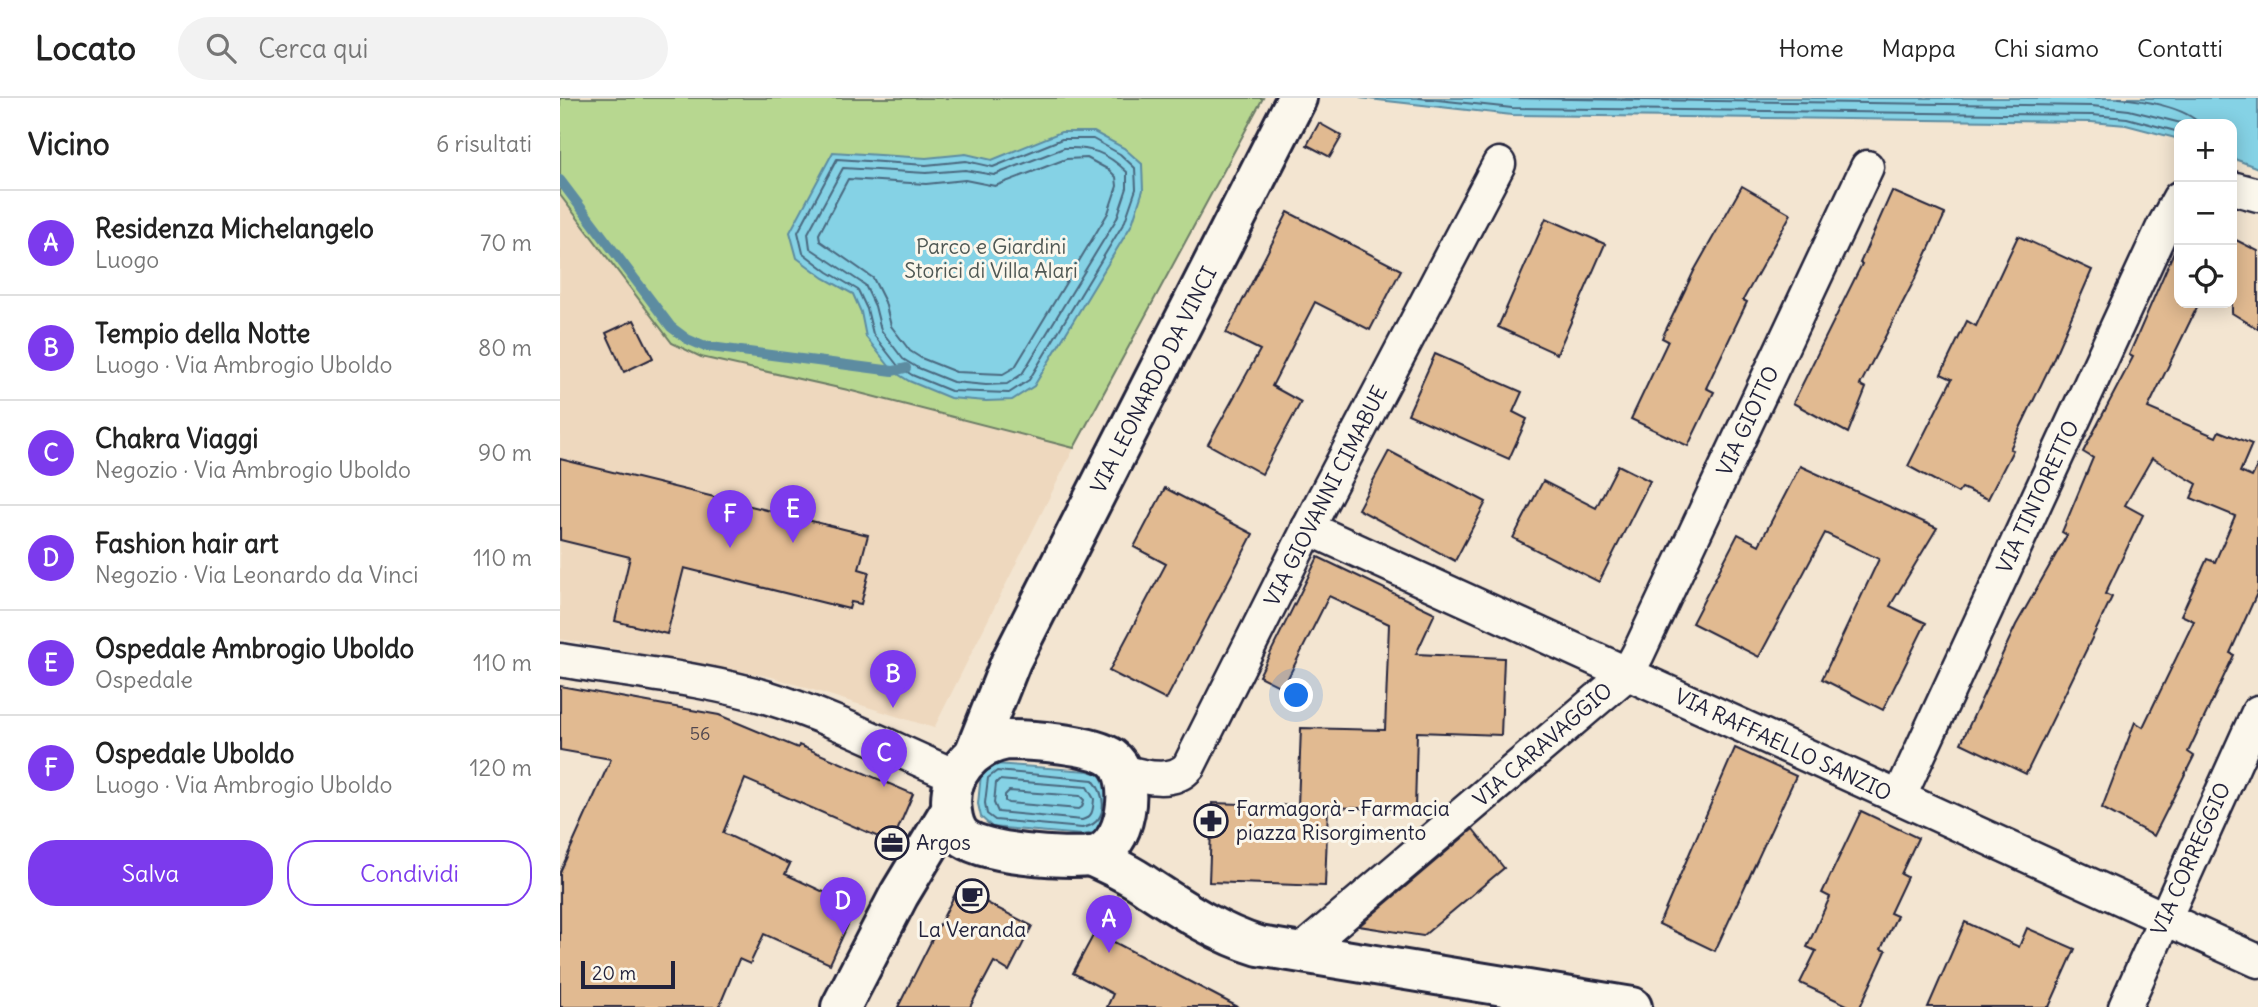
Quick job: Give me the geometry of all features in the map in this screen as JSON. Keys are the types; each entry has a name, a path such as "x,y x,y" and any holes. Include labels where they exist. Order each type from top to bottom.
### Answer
{"street":[{"name":"VIA LEONARDO DA VINCI","path":"841,1007 899,895 962,795 1012,661 1297,98"},
{"name":"VIA GIOVANNI CIMABUE","path":"1123,771 1170,778 1183,774 1308,528 1499,164"},
{"name":"VIA GIOTTO","path":"1627,674 1867,167"},
{"path":"2237,189 2258,195"},
{"name":"VIA TINTORETTO","path":"1899,798 2174,207"},
{"name":"VIA RAFFAELLO SANZIO","path":"1308,528 2258,961"},
{"path":"560,660 726,688 768,698 826,719 962,795 990,850 1080,858 1104,845 1126,797 1123,771 1105,754 1085,748 1026,740 996,742 962,795"},
{"path":"1012,661 1019,718 1026,740"},
{"name":"VIA CARAVAGGIO","path":"1299,953 1627,674"},
{"name":"VIA CORREGGIO","path":"2125,1007 2258,712"},
{"path":"1104,845 1135,869 1148,887 1169,902 1245,942 1632,1007"}],"shaded area":[{"path":"560,195 672,343 686,351 701,357 848,390 1074,448 934,728 772,677 560,639"}],"green space":[{"name":"Parco e Giardini Storici di Villa Alari","path":"560,98 1263,98 1074,448 848,390 701,357 672,343 560,195"}],"water":[{"path":"1360,98 2258,98 2258,168 2237,160 2237,119 2174,119 2174,138 2126,125 2091,122 1512,115"},
{"path":"1061,132 1094,132 1124,148 1142,164 1143,190 1132,224 1034,386 1012,400 950,398 909,381 893,371 866,337 861,312 853,294 824,278 797,258 790,232 833,152 926,158 966,154 992,160"},
{"path":"995,764 1099,774 1108,788 1106,821 1097,832 1083,835 992,827 981,817 978,804 981,774"}],"building":[{"path":"1319,123 1342,136 1330,157 1307,145"},
{"path":"1742,186 1791,214 1743,300 1747,302 1706,388 1714,392 1688,446 1631,419 1668,341 1662,338 1694,271"},
{"path":"1892,191 1945,214 1860,385 1866,388 1848,433 1793,403 1862,264 1860,263"},
{"path":"1288,212 1401,270 1370,330 1315,302 1272,386 1301,402 1262,474 1208,444 1260,350 1226,333"},
{"path":"1546,218 1605,244 1557,354 1498,327"},
{"path":"2018,236 2092,270 2010,449 2013,450 1988,499 1962,488 1958,493 1908,466 1952,379 1941,374 1967,321 1976,326"},
{"path":"2237,240 2258,251 2258,329 2232,313 2232,308 2237,308"},
{"path":"2174,252 2174,308 2197,308 2148,408 2216,437 2219,431 2252,444 2240,472 2252,477 2258,464 2258,591 2230,653 2234,655 2188,752 2194,756 2154,836 2102,808 2135,722 2143,727 2194,621 2181,615 2207,559 2215,562 2235,516 2191,498 2197,484 2152,458 2125,505 2143,515 2105,594 2112,597 2026,774 1961,743 2016,625 2067,535 2062,532 2093,458 2083,452 2133,357 2129,355"},
{"path":"634,320 653,358 624,372 606,333"},
{"path":"1435,354 1522,392 1513,412 1527,419 1509,459 1408,414"},
{"path":"1389,451 1486,502 1455,561 1358,509"},
{"path":"560,459 868,535 859,569 869,572 861,604 851,602 849,609 684,568 667,634 615,621 630,557 560,540"},
{"path":"1618,465 1650,481 1599,582 1513,538 1543,481 1596,508"},
{"path":"1800,466 1937,528 1890,606 1926,623 1883,710 1822,679 1879,559 1825,533 1759,657 1692,623 1738,534 1759,545"},
{"path":"1165,488 1253,534 1166,700 1109,671 1166,564 1134,547"},
{"path":"1318,557 1435,613 1416,654 1504,658 1501,735 1417,732 1415,810 1328,807 1325,886 1209,882 1212,803 1298,806 1301,728 1385,730 1389,624 1329,596 1283,688 1259,676"},
{"path":"560,686 719,715 798,748 799,745 913,794 892,843 745,779 723,833 790,864 785,874 856,907 830,964 764,934 750,964 739,959 719,1007 560,1007 560,872 611,759 560,750"},
{"path":"1735,748 1796,776 1715,951 1659,924"},
{"path":"1861,811 1918,838 1901,874 1907,877 1890,913 1897,916 1881,949 1886,951 1860,1007 1851,1007 1800,983 1816,951 1807,947 1830,897 1822,893"},
{"path":"1473,829 1504,868 1423,936 1359,926"},
{"path":"958,888 1032,926 1009,971 994,962 970,1007 898,1007"},
{"path":"1965,922 2019,947 2027,928 2075,949 2049,1007 1928,1007"},
{"path":"1095,932 1238,1007 1107,1007 1113,994 1073,973"}],"waterway":[{"path":"560,180 671,327 687,339 703,346 893,371 906,368"}],"place":[{"name":"Ospedale Ambrogio Uboldo","path":"793,543"},
{"name":"Ospedale Uboldo","path":"730,548"},
{"name":"Tempio della Notte","path":"893,708"},
{"name":"Chakra Viaggi","path":"884,787"},
{"name":"Farmagorà - Farmacia piazza Risorgimento","path":"1211,821"},
{"name":"Argos","path":"892,843"},
{"name":"La Veranda","path":"972,896"},
{"name":"Fashion hair art","path":"843,935"},
{"name":"Residenza Michelangelo","path":"1109,953"}]}
